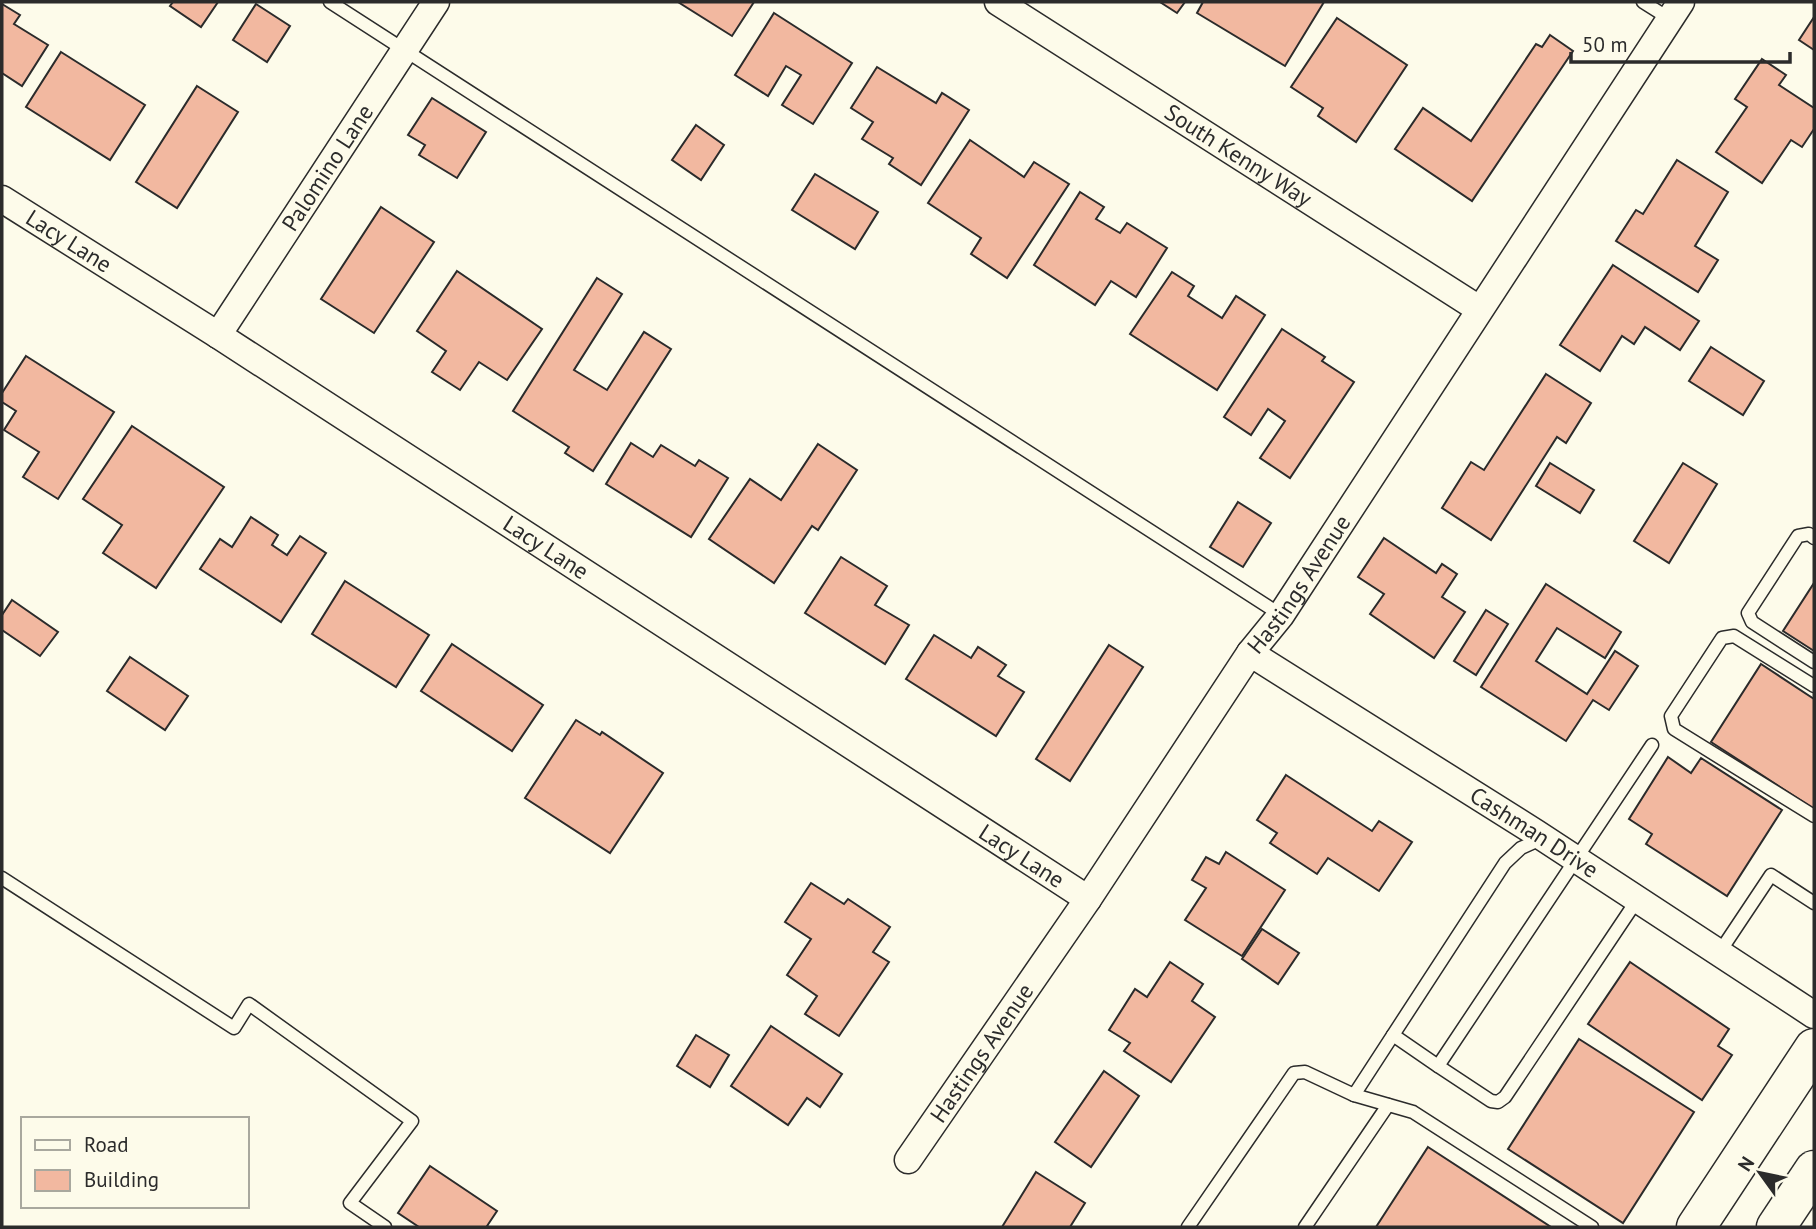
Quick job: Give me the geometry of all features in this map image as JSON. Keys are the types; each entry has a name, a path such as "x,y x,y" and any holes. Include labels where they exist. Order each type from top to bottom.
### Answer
{"main road":[{"path":"1696,1227 1814,1048"},
{"path":"1776,1227 1814,1170"}],"street":[{"name":"Palomino Lane","path":"218,335 436,2"},
{"name":"South Kenny Way","path":"998,2 1479,309"},
{"name":"Hastings Avenue","path":"908,1160 1088,899 1250,653 1281,615 1676,10"},
{"name":"Lacy Lane","path":"2,199 218,335 1088,899"},
{"name":"Cashman Drive","path":"1250,653 1544,838 1814,1015"}],"lane":[{"path":"330,2 1281,615"},
{"path":"1643,2 1676,10"},
{"path":"1814,538 1809,534 1798,536 1748,613 1752,622 1814,662"},
{"path":"1814,686 1734,636 1722,638 1671,716 1674,729 1814,816"},
{"path":"1438,1066 1652,746"},
{"path":"1354,1095 1505,863 1521,848 1544,838"},
{"path":"1719,953 1771,875 1814,903"},
{"path":"2,878 234,1028 250,1004 412,1121 351,1203 385,1227"},
{"path":"1393,1035 1491,1101 1498,1102 1505,1097 1637,900"},
{"path":"1188,1227 1294,1073 1305,1072 1354,1095 1413,1112 1592,1227"},
{"path":"1305,1227 1388,1105"}],"building":[{"path":"173,2 218,2 201,27 170,6"},
{"path":"678,2 754,2 732,36"},
{"path":"1160,2 1185,2 1177,13"},
{"path":"1203,2 1324,2 1285,66 1197,13"},
{"path":"2,4 20,15 14,24 48,45 22,86 2,73"},
{"path":"256,4 290,26 267,62 233,40"},
{"path":"774,13 852,63 813,124 782,105 801,75 786,66 768,96 735,75"},
{"path":"1814,17 1814,50 1799,40"},
{"path":"1337,18 1407,65 1356,142 1318,116 1323,108 1291,87"},
{"path":"1550,35 1573,51 1472,201 1395,149 1423,108 1471,141 1536,44 1542,47"},
{"path":"61,52 145,105 110,160 26,107"},
{"path":"1762,59 1786,75 1779,85 1814,108 1814,129 1802,147 1791,140 1762,183 1716,152 1747,107 1735,99"},
{"path":"877,67 936,103 942,93 969,110 921,185 889,164 893,158 862,139 873,122 851,108"},
{"path":"197,86 238,112 177,208 136,182"},
{"path":"432,98 486,132 457,178 419,155 425,145 408,135"},
{"path":"696,125 724,145 701,180 672,160"},
{"path":"970,140 1024,177 1034,162 1069,184 1007,278 971,254 981,238 928,203"},
{"path":"1677,160 1728,192 1695,246 1718,260 1698,292 1616,241 1636,210 1643,214"},
{"path":"815,174 878,212 855,249 792,210"},
{"path":"1080,192 1104,207 1096,219 1120,233 1127,223 1167,248 1136,297 1111,281 1095,305 1034,265"},
{"path":"381,207 434,242 374,333 321,299"},
{"path":"1613,265 1699,321 1680,350 1645,327 1634,344 1622,336 1600,371 1560,345"},
{"path":"457,271 542,329 507,380 479,362 460,390 432,372 446,351 417,331"},
{"path":"1172,272 1194,286 1188,296 1222,318 1236,296 1265,315 1217,390 1130,334"},
{"path":"597,278 622,294 574,370 607,390 644,332 671,349 593,471 565,453 569,447 513,411"},
{"path":"1282,329 1325,357 1322,361 1354,382 1290,478 1260,458 1285,421 1268,409 1251,435 1224,417"},
{"path":"1711,347 1764,381 1743,415 1689,381"},
{"path":"26,356 114,412 58,499 23,477 39,452 4,430 16,411 2,402 2,393"},
{"path":"1546,374 1591,403 1566,443 1557,437 1491,540 1442,508 1471,462 1484,470"},
{"path":"132,426 224,487 156,588 103,553 122,525 83,499"},
{"path":"631,443 653,457 661,445 695,466 699,460 728,478 691,537 606,484"},
{"path":"818,444 857,470 818,530 812,526 774,583 709,539 750,479 781,500"},
{"path":"1550,463 1594,490 1580,513 1536,486"},
{"path":"1683,463 1717,484 1669,563 1634,541"},
{"path":"1238,502 1271,523 1243,567 1210,547"},
{"path":"251,517 278,535 272,545 287,555 300,536 326,553 281,622 200,569 220,539 232,547"},
{"path":"1384,538 1436,573 1442,564 1457,574 1442,597 1465,612 1434,658 1370,614 1384,594 1358,577"},
{"path":"841,557 887,586 875,605 909,625 885,664 805,613"},
{"path":"345,581 429,635 396,687 312,634"},
{"path":"1814,583 1814,651 1783,631"},
{"path":"1546,584 1621,632 1605,658 1557,628 1536,661 1587,694 1615,651 1638,666 1609,710 1593,700 1566,741 1481,687"},
{"path":"12,600 58,632 40,656 2,630 2,615"},
{"path":"1486,610 1508,624 1476,675 1454,661"},
{"path":"934,635 971,658 978,647 1006,665 998,676 1024,692 996,736 906,679"},
{"path":"452,644 543,705 512,751 421,691"},
{"path":"1109,645 1143,667 1070,781 1036,759"},
{"path":"130,657 188,696 165,730 107,691"},
{"path":"1761,664 1814,699 1814,809 1711,742"},
{"path":"576,720 600,735 602,732 663,773 610,853 525,798"},
{"path":"1668,757 1691,773 1701,758 1782,810 1727,896 1646,844 1652,834 1629,819"},
{"path":"1286,775 1372,831 1379,821 1412,842 1379,891 1328,858 1317,874 1270,843 1277,833 1257,820"},
{"path":"1226,852 1285,890 1242,956 1185,920 1206,888 1192,880 1206,857 1219,864"},
{"path":"811,883 844,904 848,899 890,927 873,952 889,962 839,1036 805,1014 817,996 787,975 811,939 785,922"},
{"path":"1262,929 1299,953 1278,984 1242,959"},
{"path":"1170,962 1203,984 1192,1001 1215,1017 1171,1082 1124,1051 1130,1043 1109,1030 1135,989 1147,997"},
{"path":"1630,962 1729,1029 1718,1046 1732,1055 1702,1100 1588,1024"},
{"path":"771,1026 842,1074 820,1107 807,1098 788,1125 731,1086"},
{"path":"696,1035 729,1055 710,1087 677,1066"},
{"path":"1579,1039 1694,1112 1623,1223 1508,1149"},
{"path":"1104,1071 1139,1096 1091,1167 1055,1142"},
{"path":"1428,1147 1551,1227 1376,1227"},
{"path":"430,1166 497,1211 487,1226 489,1227 419,1227 398,1213"},
{"path":"1036,1172 1085,1203 1070,1227 1002,1227"}]}
